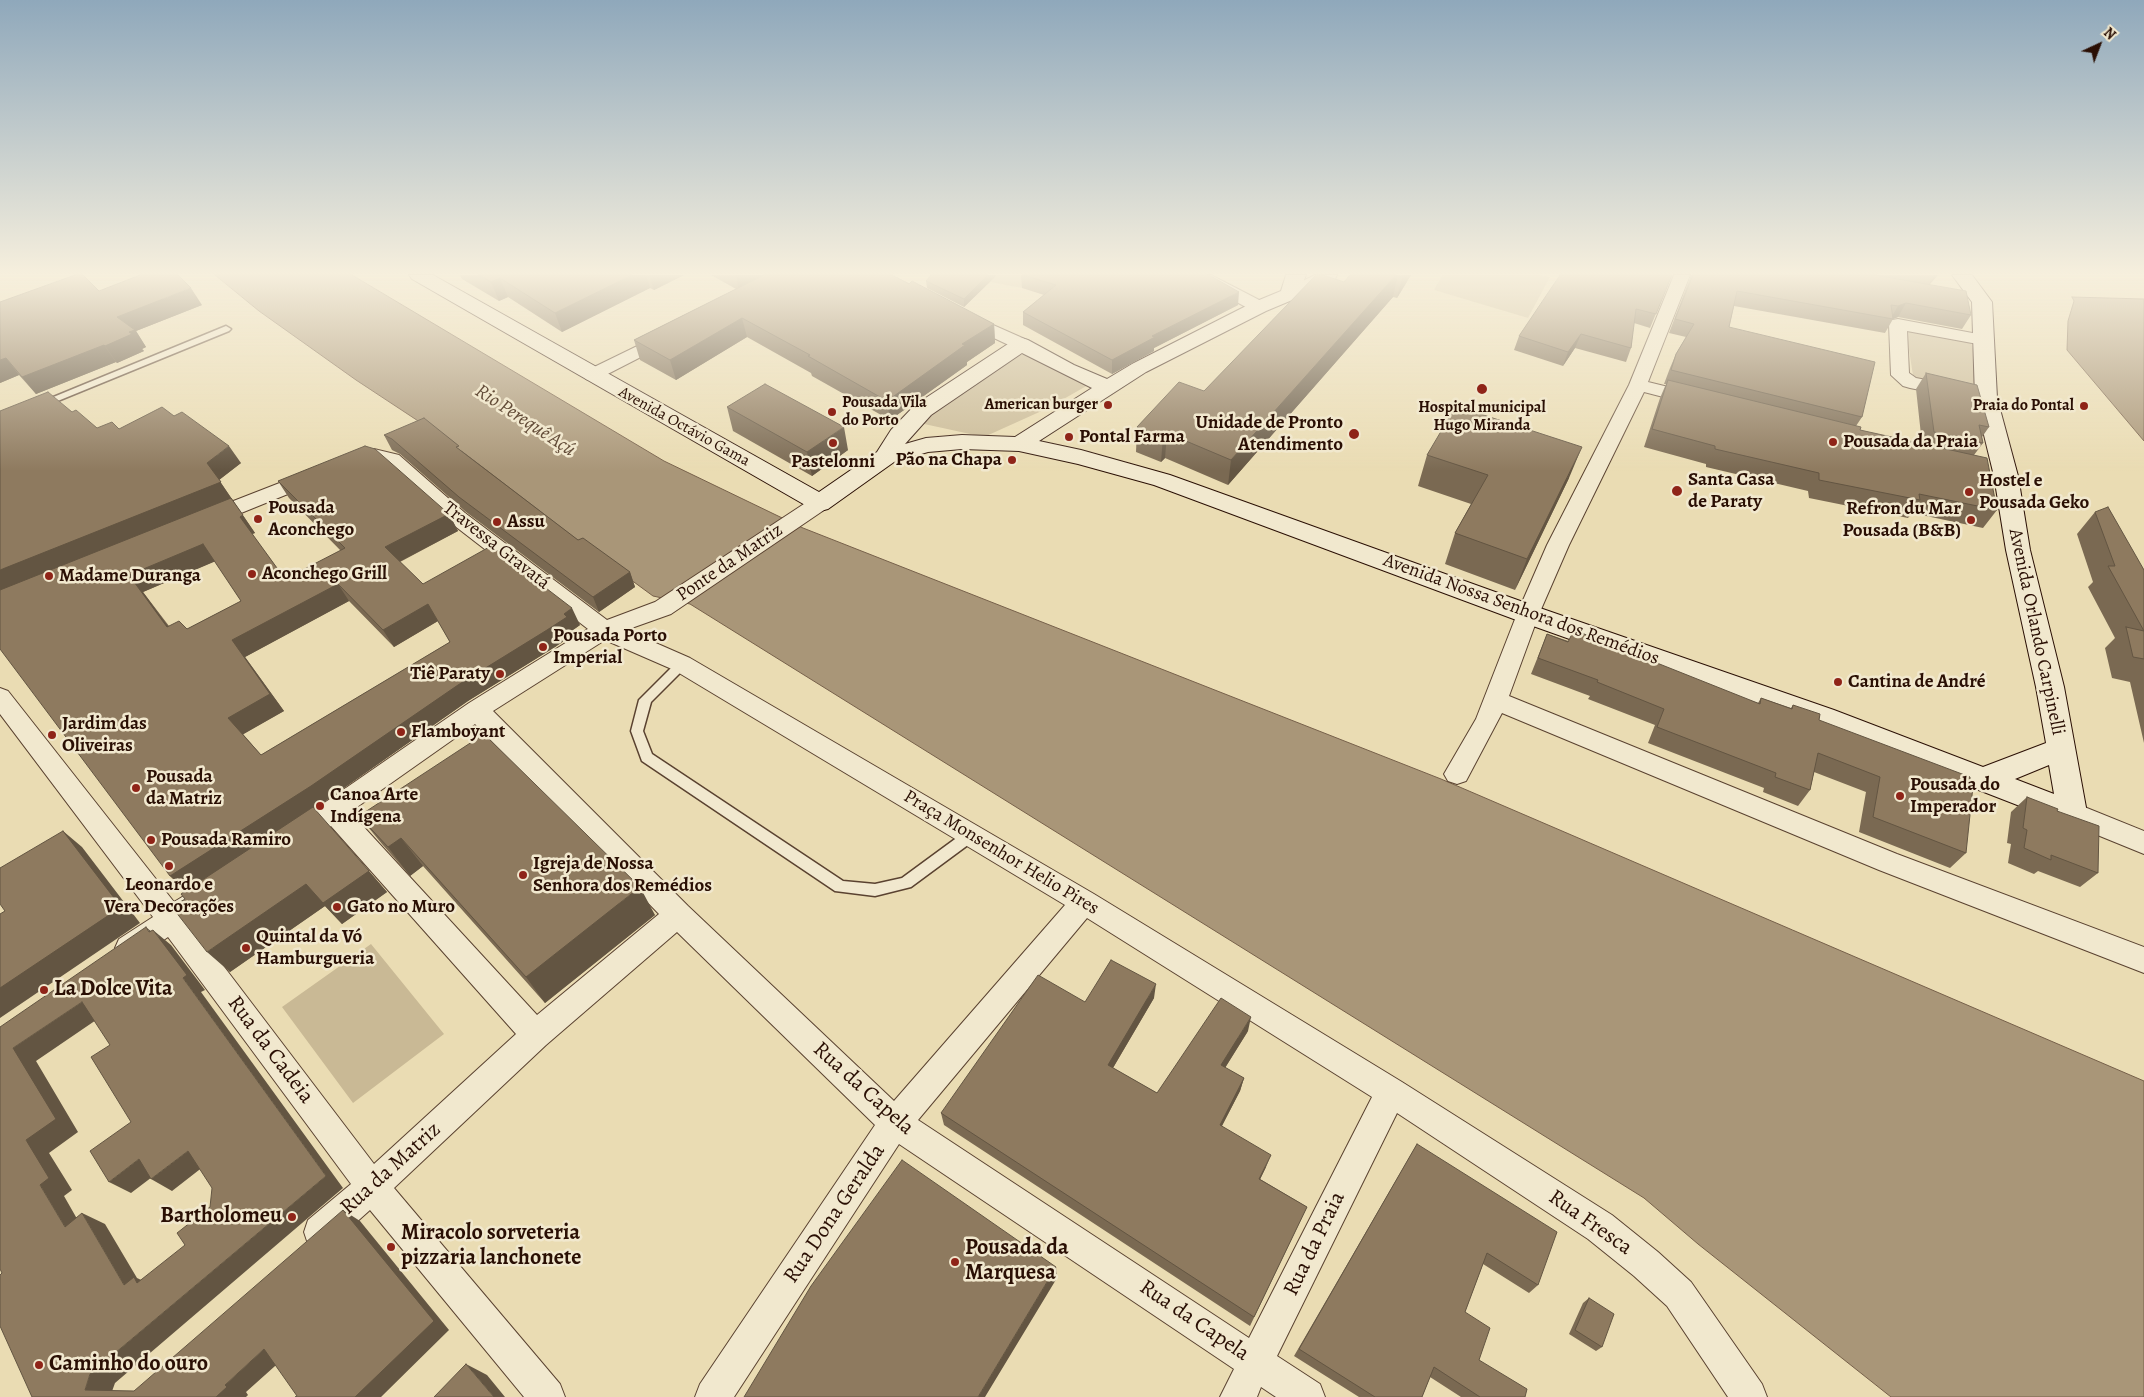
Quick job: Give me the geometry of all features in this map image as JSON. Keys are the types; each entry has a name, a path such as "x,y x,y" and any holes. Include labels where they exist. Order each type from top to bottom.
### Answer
{"street":[{"name":"Avenida Octávio Gama","path":"533,340 820,503"},
{"path":"592,374 659,340"},
{"path":"1013,340 1066,369 1108,387"},
{"path":"1019,444 1139,368 1194,340"},
{"path":"1457,774 1487,720 1528,614 1558,545 1638,385 1656,340"},
{"path":"1898,340 1899,371 1904,379 1986,398"},
{"name":"Avenida Orlando Carpinelli","path":"1983,340 1986,398 1997,474 2018,550 2050,686 2072,813"},
{"path":"820,503 886,457 899,436 923,410 1021,344"},
{"path":"1638,385 1715,404"},
{"name":"Avenida Nossa Senhora dos Remédios","path":"886,457 926,445 962,442 1019,444 1081,457 1182,486 1528,614 1815,715 2144,842"},
{"name":"Travessa Gravatá","path":"192,526 359,458 374,455 392,459 458,518 604,630"},
{"name":"Ponte da Matriz","path":"277,849 334,812 477,710 604,630 663,608 820,503"},
{"name":"Praça Monsenhor Helio Pires","path":"604,630 682,664 1084,902 1391,1092"},
{"name":"Rua da Cadeia","path":"0,698 171,919 372,1187 548,1397"},
{"path":"1496,700 1888,862 2144,960"},
{"name":"Rua da Capela","path":"477,710 678,914 895,1123 1307,1397"},
{"name":"Avenida Orlando Carpinelli","path":"1982,778 2060,749"},
{"path":"334,812 536,1035"},
{"path":"106,964 228,881"},
{"name":"Rua Dona Geralda","path":"713,1397 895,1123 1084,902"},
{"name":"Rua da Matriz","path":"298,1251 372,1187 536,1035 678,914"},
{"name":"Rua da Praia","path":"1238,1397 1391,1092"},
{"name":"Rua Fresca","path":"1391,1092 1600,1227 1646,1264 1679,1294 1749,1397"}],"lane":[{"path":"27,410 199,340"},
{"path":"682,664 645,700 637,732 648,757 840,887 875,890 906,883 971,835"}],"shaded area":[{"path":"1908,340 1971,341 1983,395 1914,382"},
{"path":"1017,355 1024,355 1090,384 1046,409 984,437 915,422"},
{"path":"371,944 444,1034 353,1103 282,1007"}],"water":[{"name":"Rio Perequê Açú","path":"300,340 461,340 664,461 803,528 1441,779 2144,1081 2144,1397 1891,1397 1698,1244 1644,1198 690,604 653,596 444,438"},
{"path":"2067,340 2144,340 2144,441 2067,350"}],"building":[{"path":"0,340 118,340 22,377 6,358 0,360"},
{"path":"634,340 704,340 670,360"},
{"path":"783,340 968,340 962,344 965,345 887,401 808,356 810,355"},
{"path":"1075,340 1149,340 1112,360"},
{"path":"1253,340 1338,340 1231,460 1167,433 1163,437 1137,427 1179,382 1204,391"},
{"path":"1532,340 1577,340 1568,352"},
{"path":"1603,340 1632,340 1631,348"},
{"path":"1684,340 1784,340 1875,362 1862,417 1671,370 1676,354"},
{"path":"1926,373 1977,385 1989,427 1979,425 1983,443 1934,432"},
{"path":"1668,380 1861,427 1860,430 1987,458 1997,510 1919,494 1920,500 1819,480 1819,473 1715,449 1715,446 1652,429"},
{"path":"765,384 844,427 807,452 727,407"},
{"path":"48,392 72,412 76,410 97,428 112,422 119,429 162,407 174,416 182,412 229,446 207,463 221,482 0,570 0,411"},
{"path":"1456,406 1582,447 1527,559 1455,533 1488,475 1427,455"},
{"path":"424,418 459,446 456,447 578,540 583,538 630,572 593,597 459,497 392,439 384,435"},
{"path":"365,446 375,449 449,514 385,547 423,584 491,546 572,608 564,614 567,617 458,685 311,786 170,876 0,649 0,590 231,498 243,515 240,517 285,579 345,548 278,481","holes":["203,544 241,601 187,629 179,621 167,627 129,575","338,584 383,630 428,604 450,642 261,755 228,718 270,694 232,640"]},
{"path":"2108,507 2144,570 2144,631 2108,566 2115,566 2095,512"},
{"path":"2126,627 2144,631 2144,659 2133,657"},
{"path":"1574,630 1760,704 1761,698 1792,709 1793,705 1820,714 1819,720 1970,777 1970,785 1973,786 1966,853 1873,817 1880,777 1818,753 1810,790 1775,777 1776,773 1657,727 1664,709 1597,682 1598,680 1538,658 1547,634 1568,642"},
{"name":"Igreja de Nossa Senhora dos Remédios","path":"484,734 640,887 526,977 401,838 388,847 359,816"},
{"path":"2027,797 2058,809 2057,811 2099,826 2098,873 2051,855 2051,860 2024,848 2027,830 2023,828"},
{"path":"313,807 369,871 323,903 306,884 207,952 172,907 185,899 181,894"},
{"path":"63,831 121,907 0,988 0,914 5,911 0,904 0,868"},
{"path":"146,927 149,932 153,930 187,975 183,978 326,1176 90,1374 85,1390 134,1391 343,1210 434,1321 355,1397 295,1397 297,1396 264,1349 225,1385 227,1387 216,1397 32,1397 0,1326 0,1275 2,1273 0,1269 0,1027","holes":["82,1002 110,1045 91,1057 131,1122 90,1151 109,1182 139,1159 151,1179 188,1151 212,1188 210,1207 177,1233 185,1245 137,1283 134,1277 124,1285 82,1213 65,1227 40,1185 49,1178 26,1140 56,1119 13,1048"]},
{"path":"1111,960 1156,984 1108,1065 1157,1093 1221,998 1251,1017 1221,1065 1244,1078 1220,1125 1271,1155 1259,1179 1307,1207 1254,1317 941,1113 1038,975 1085,1002"},
{"path":"1417,1144 1557,1232 1538,1285 1487,1253 1465,1312 1490,1328 1479,1360 1527,1389 1525,1397 1480,1397 1434,1367 1422,1397 1375,1397 1299,1349"},
{"path":"902,1160 1056,1267 978,1397 744,1397 811,1286"},
{"path":"1589,1298 1614,1314 1602,1347 1575,1330"},
{"path":"466,1364 494,1397 434,1397"}],"place":[{"name":"Hospital municipal Hugo Miranda","path":"1482,389"},
{"name":"American burger","path":"1108,405"},
{"name":"Praia do Pontal","path":"2084,406"},
{"name":"Pousada Vila do Porto","path":"832,412"},
{"name":"Unidade de Pronto Atendimento","path":"1354,434"},
{"name":"Pontal Farma","path":"1069,437"},
{"name":"Pousada da Praia","path":"1833,442"},
{"name":"Pastelonni","path":"833,443"},
{"name":"Pão na Chapa","path":"1012,460"},
{"name":"Santa Casa de Paraty","path":"1677,491"},
{"name":"Hostel e Pousada Geko","path":"1969,492"},
{"name":"Pousada Aconchego","path":"258,519"},
{"name":"Refron du Mar Pousada (B&B)","path":"1971,520"},
{"name":"Assu","path":"497,522"},
{"name":"Aconchego Grill","path":"252,574"},
{"name":"Madame Duranga","path":"49,576"},
{"name":"Pousada Porto Imperial","path":"543,647"},
{"name":"Tiê Paraty","path":"500,674"},
{"name":"Cantina de André","path":"1838,682"},
{"name":"Flamboyant","path":"401,732"},
{"name":"Jardim das Oliveiras","path":"52,735"},
{"name":"Pousada da Matriz","path":"136,788"},
{"name":"Pousada do Imperador","path":"1900,796"},
{"name":"Canoa Arte Indígena","path":"320,806"},
{"name":"Pousada Ramiro","path":"151,840"},
{"name":"Leonardo e Vera Decorações","path":"169,866"},
{"name":"Igreja de Nossa Senhora dos Remédios","path":"523,875"},
{"name":"Gato no Muro","path":"337,907"},
{"name":"Quintal da Vó Hamburgueria","path":"246,948"},
{"name":"La Dolce Vita","path":"44,990"},
{"name":"Bartholomeu","path":"292,1217"},
{"name":"Miracolo sorveteria pizzaria lanchonete","path":"391,1247"},
{"name":"Pousada da Marquesa","path":"955,1262"},
{"name":"Caminho do ouro","path":"39,1365"}]}
